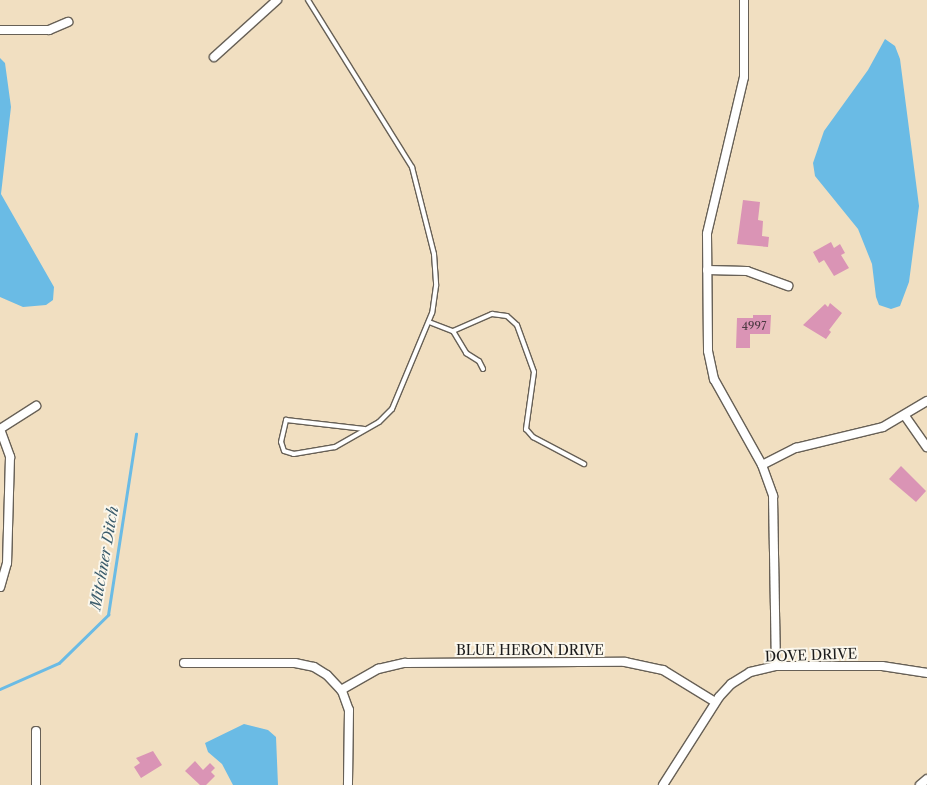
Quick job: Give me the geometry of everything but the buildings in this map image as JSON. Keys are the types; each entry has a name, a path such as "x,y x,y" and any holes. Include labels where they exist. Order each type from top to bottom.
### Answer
{"street":[{"path":"214,57 277,0"},
{"path":"744,0 744,77 710,217 707,270 710,370 762,465 774,505 776,666"},
{"path":"0,30 49,30 68,22"},
{"path":"707,270 747,271 788,286"},
{"path":"762,465 796,448 870,432 905,416 927,401"},
{"path":"0,587 7,563 10,457 0,429 36,406"},
{"path":"905,416 927,447"},
{"path":"184,662 303,664 327,675 341,690 350,718 348,785"},
{"name":"BLUE HERON DRIVE","path":"341,690 378,669 405,663 625,662 663,670 715,702"},
{"name":"DOVE DRIVE","path":"663,785 715,702 737,679 757,670 776,666 893,666 927,673"},
{"path":"36,731 36,785"},
{"path":"920,785 927,779"}],"lane":[{"path":"308,0 412,167 434,254 435,294 429,322 392,409 379,422 335,447 294,454 284,451 282,446 282,426 286,420 364,429"},
{"path":"452,331 492,314 507,316 517,325 534,372 526,428 532,437 584,464"},
{"path":"429,322 452,331 466,353 479,361 483,369"}],"water":[{"path":"885,39 895,46 900,59 919,206 909,282 900,306 891,309 879,305 876,297 872,264 858,229 815,176 813,163 824,131 868,70"},
{"path":"0,58 5,63 11,107 1,194 54,287 53,300 46,305 23,307 0,297"},
{"path":"244,724 268,730 276,737 278,785 233,785 222,764 208,752 205,743"}],"waterway":[{"name":"Mitchner Ditch","path":"0,689 59,663 108,615 136,434"}]}
